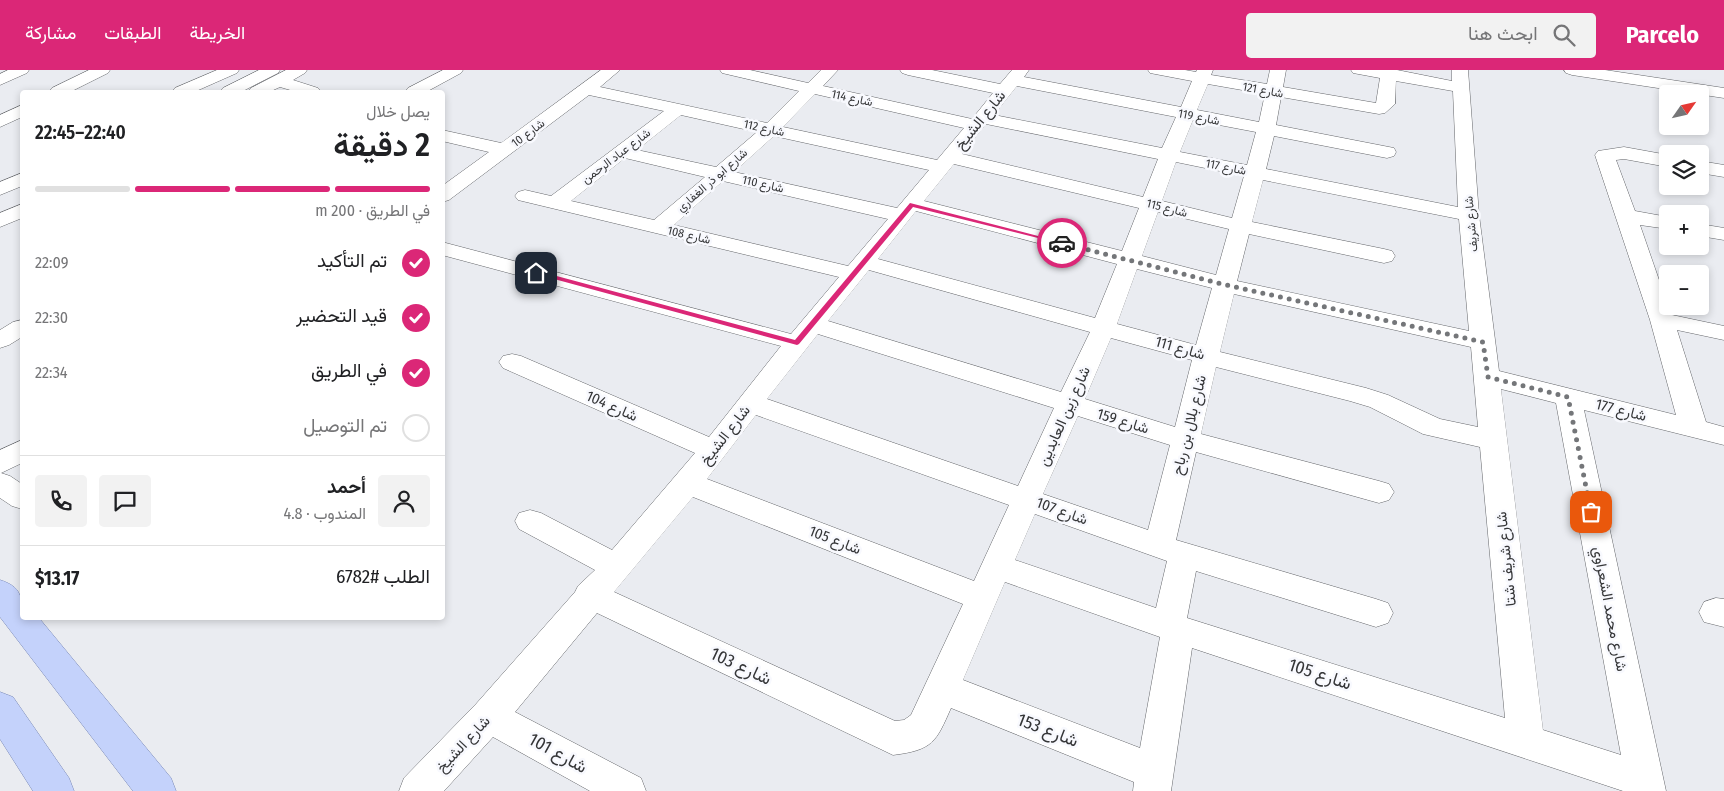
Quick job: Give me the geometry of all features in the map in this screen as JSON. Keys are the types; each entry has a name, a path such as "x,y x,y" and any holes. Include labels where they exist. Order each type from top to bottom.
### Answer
{"main road":[{"path":"0,593 20,618"},
{"path":"21,620 156,791"},
{"path":"0,708 55,791"}],"street":[{"path":"0,80 20,70"},
{"path":"62,90 102,70"},
{"path":"186,90 231,70"},
{"path":"202,90 244,70"},
{"path":"234,90 275,75 299,70"},
{"path":"418,90 455,70"},
{"name":"شارع 10","path":"445,194 612,70"},
{"name":"شارع 114","path":"728,70 812,89 979,122"},
{"name":"شارع ابو ذر الغفاري","path":"658,228 770,130 830,70"},
{"name":"شارع 119","path":"908,70 1012,80 1387,152"},
{"name":"شارع 121","path":"1156,70 1276,81 1370,109 1379,109 1386,104 1389,72"},
{"path":"1359,70 1460,78"},
{"path":"1572,70 1724,94"},
{"name":"شارع زين العابدين","path":"893,738 910,736 924,727 1104,327 1169,156 1203,74"},
{"path":"258,90 275,75"},
{"path":"275,75 308,90"},
{"name":"شارع شريف","path":"1460,78 1470,215 1488,377"},
{"name":"شارع الشيخ","path":"418,791 489,716 615,566 688,483 805,333 1012,80"},
{"name":"شارع بلال بن رباح","path":"1154,782 1174,627 1172,551 1186,440 1206,356 1266,130 1276,81"},
{"name":"شارع 112","path":"586,90 770,130 946,162"},
{"name":"شارع عباد الرحمن","path":"554,203 678,109"},
{"path":"0,122 20,111"},
{"name":"شارع 117","path":"979,122 1254,172 1470,215"},
{"path":"445,136 506,150"},
{"path":"445,149 462,140"},
{"name":"شارع 110","path":"622,152 718,174 907,210 1130,260 1226,285 1483,342"},
{"path":"1659,159 1624,153 1605,155 1662,320 1694,429"},
{"name":"شارع 115","path":"946,162 1151,204 1241,226 1384,256"},
{"path":"0,173 20,165"},
{"path":"1709,168 1724,171"},
{"path":"0,189 20,180"},
{"name":"شارع 108","path":"525,196 658,228 859,268"},
{"path":"0,208 20,199"},
{"path":"0,221 20,211"},
{"path":"1626,216 1659,222"},
{"path":"1709,232 1724,234"},
{"name":"شارع 159","path":"445,249 805,333 1070,404 1186,440 1379,492"},
{"name":"شارع 111","path":"859,268 1104,327 1206,356 1357,394 1379,401 1433,427 1493,440"},
{"path":"1662,320 1724,333"},
{"path":"0,340 20,328"},
{"name":"شارع 104","path":"512,362 713,450"},
{"name":"شارع 177","path":"1488,377 1724,436"},
{"name":"شارع شريف شتا","path":"1488,377 1493,440 1526,741"},
{"name":"شارع محمد الشعراوي","path":"1568,397 1646,785"},
{"name":"شارع 107","path":"750,403 1027,498 1172,551 1376,614"},
{"path":"0,463 20,451"},
{"path":"0,483 20,497"},
{"name":"شارع 105","path":"688,483 982,598"},
{"path":"530,521 615,566"},
{"name":"شارع 105","path":"996,566 1174,627 1526,741 1646,785"},
{"name":"شارع 103","path":"590,596 893,738"},
{"name":"شارع 153","path":"942,688 1154,782"},
{"name":"شارع 101","path":"489,716 628,791"}],"way so far":[{"path":"1062,243 1226,285 1483,342 1488,377 1568,397 1591,512"}],"route":[{"path":"536,273 797,343 912,204 1062,243"}]}
